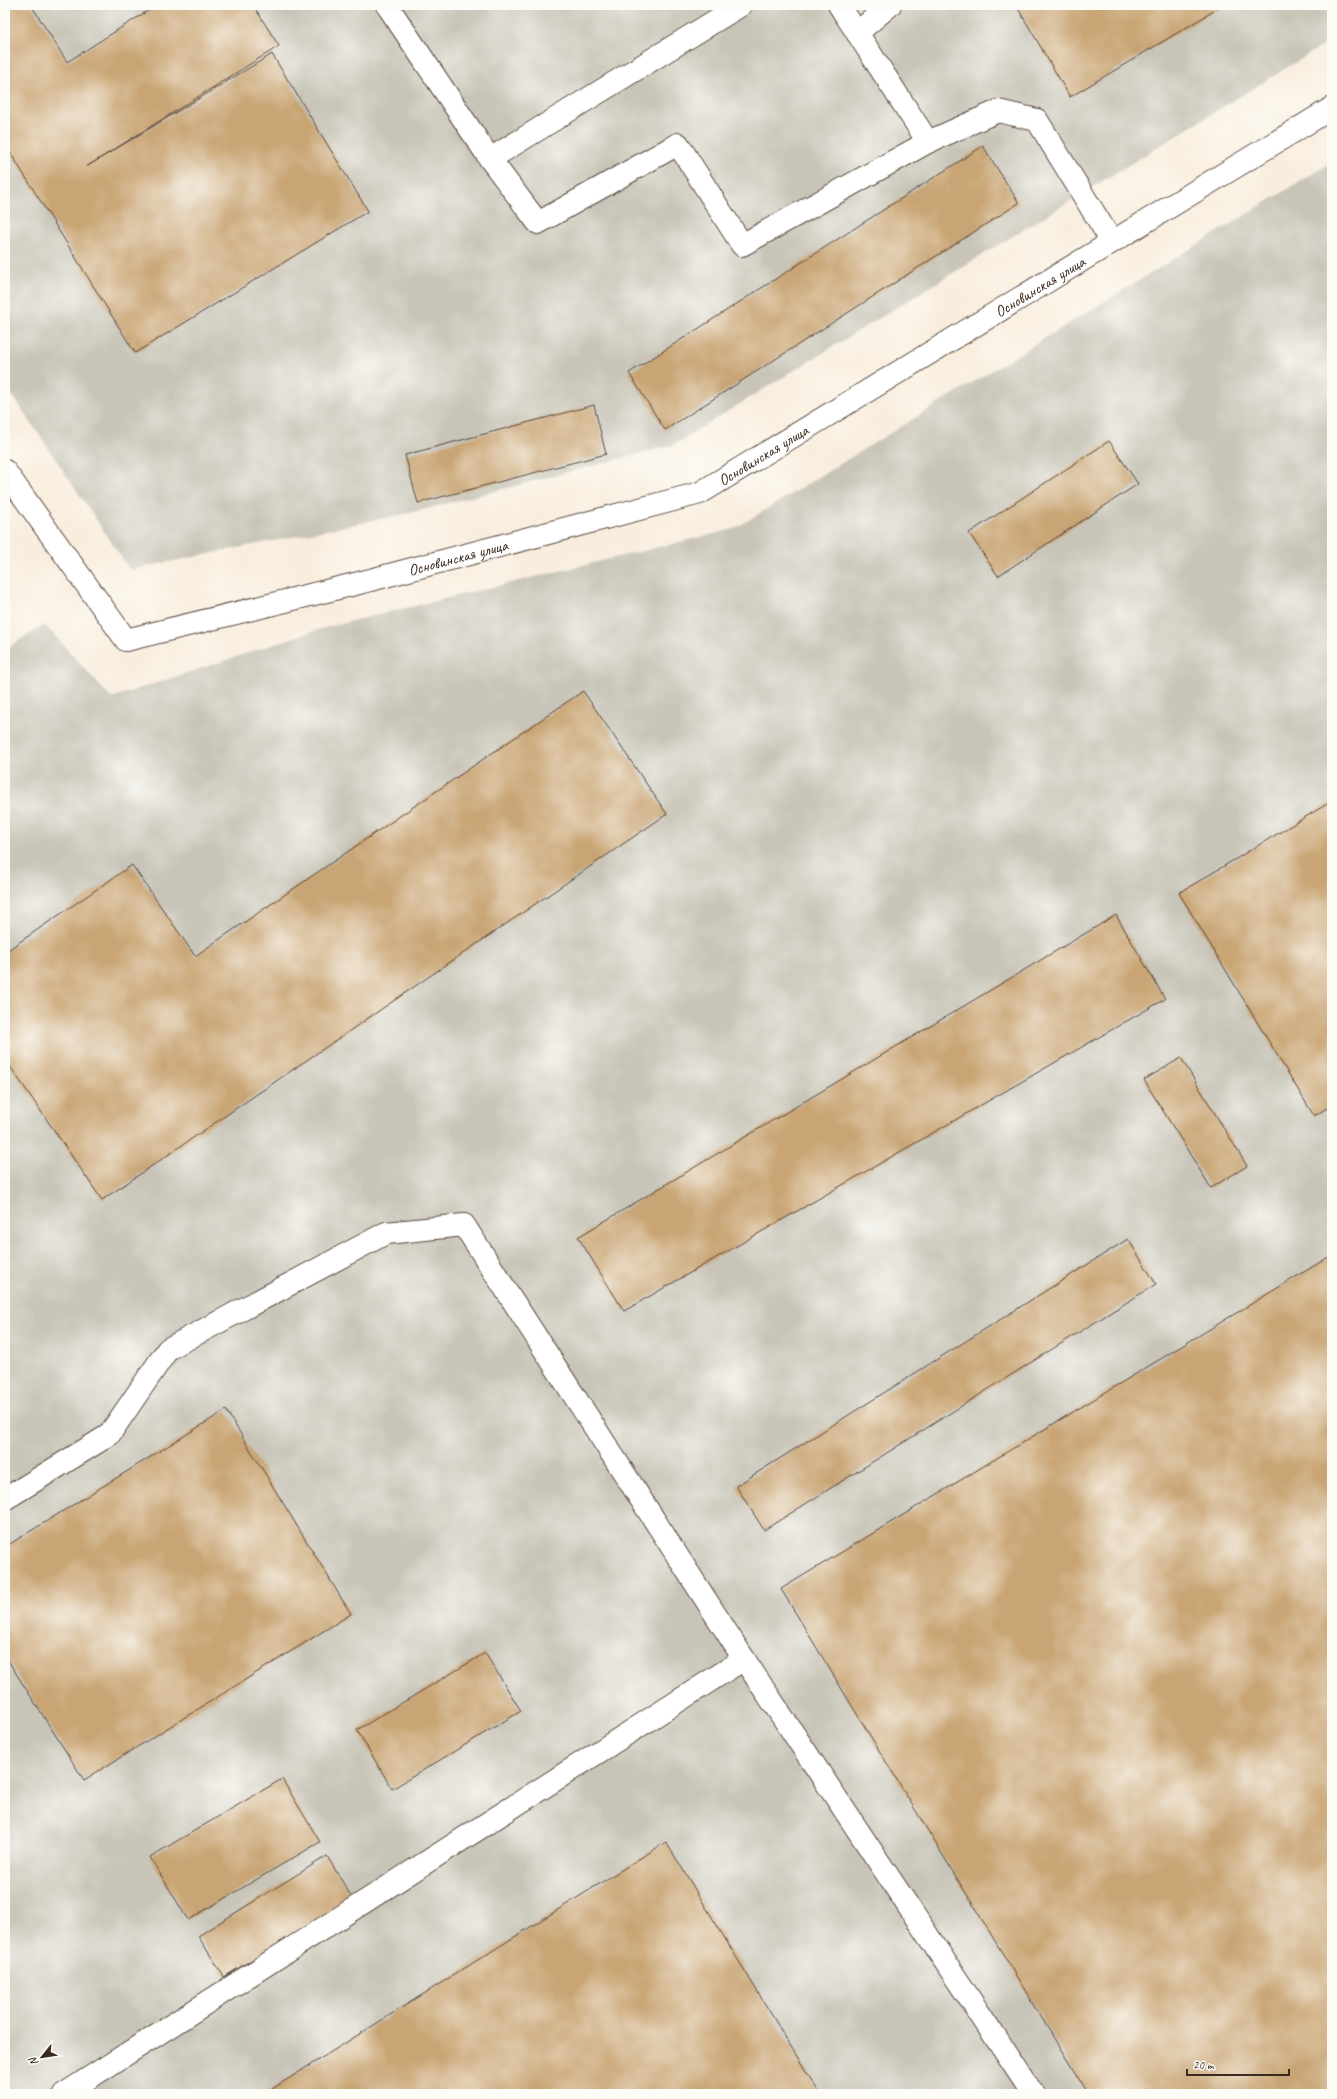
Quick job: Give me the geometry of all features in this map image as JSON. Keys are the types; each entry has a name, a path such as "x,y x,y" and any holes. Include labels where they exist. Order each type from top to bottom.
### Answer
{"street":[{"path":"386,5 490,159 538,223 678,144 742,245 928,142 998,111 1037,120 1112,242"},
{"path":"490,159 741,5"},
{"path":"839,5 928,142"},
{"path":"857,33 890,5"},
{"name":"Основинская улица","path":"5,471 126,640 359,583 700,493 1332,108"},
{"path":"5,1499 109,1435 168,1349 386,1233 464,1225 744,1659 1033,2094"},
{"path":"64,2094 744,1659"}],"shaded area":[{"path":"5,5 1332,5 1332,40 673,445 410,513 130,570 5,384"},
{"path":"1332,162 1332,2094 5,2094 5,649 45,625 111,698 323,628 734,529"}],"building":[{"path":"5,5 31,5 67,62 157,5 253,5 279,46 86,167 272,54 368,211 135,353 5,144"},
{"path":"1016,5 1224,5 1070,97"},
{"path":"983,146 1019,203 665,430 629,373"},
{"path":"594,405 606,454 418,503 405,455"},
{"path":"1109,441 1138,484 998,576 969,533"},
{"path":"583,691 667,814 102,1200 5,1059 5,952 132,865 195,956"},
{"path":"1332,801 1332,1105 1314,1116 1179,893"},
{"path":"1116,915 1165,999 624,1311 578,1237"},
{"path":"1181,1058 1247,1166 1211,1188 1144,1080"},
{"path":"1128,1239 1156,1284 764,1530 736,1486"},
{"path":"1332,1255 1332,2094 1088,2094 781,1589"},
{"path":"226,1410 351,1614 84,1780 5,1656 5,1547"},
{"path":"485,1653 521,1711 392,1789 357,1730"},
{"path":"282,1779 320,1842 188,1920 150,1857"},
{"path":"666,1842 820,2094 264,2094"},
{"path":"327,1856 352,1898 224,1977 198,1936"}]}
